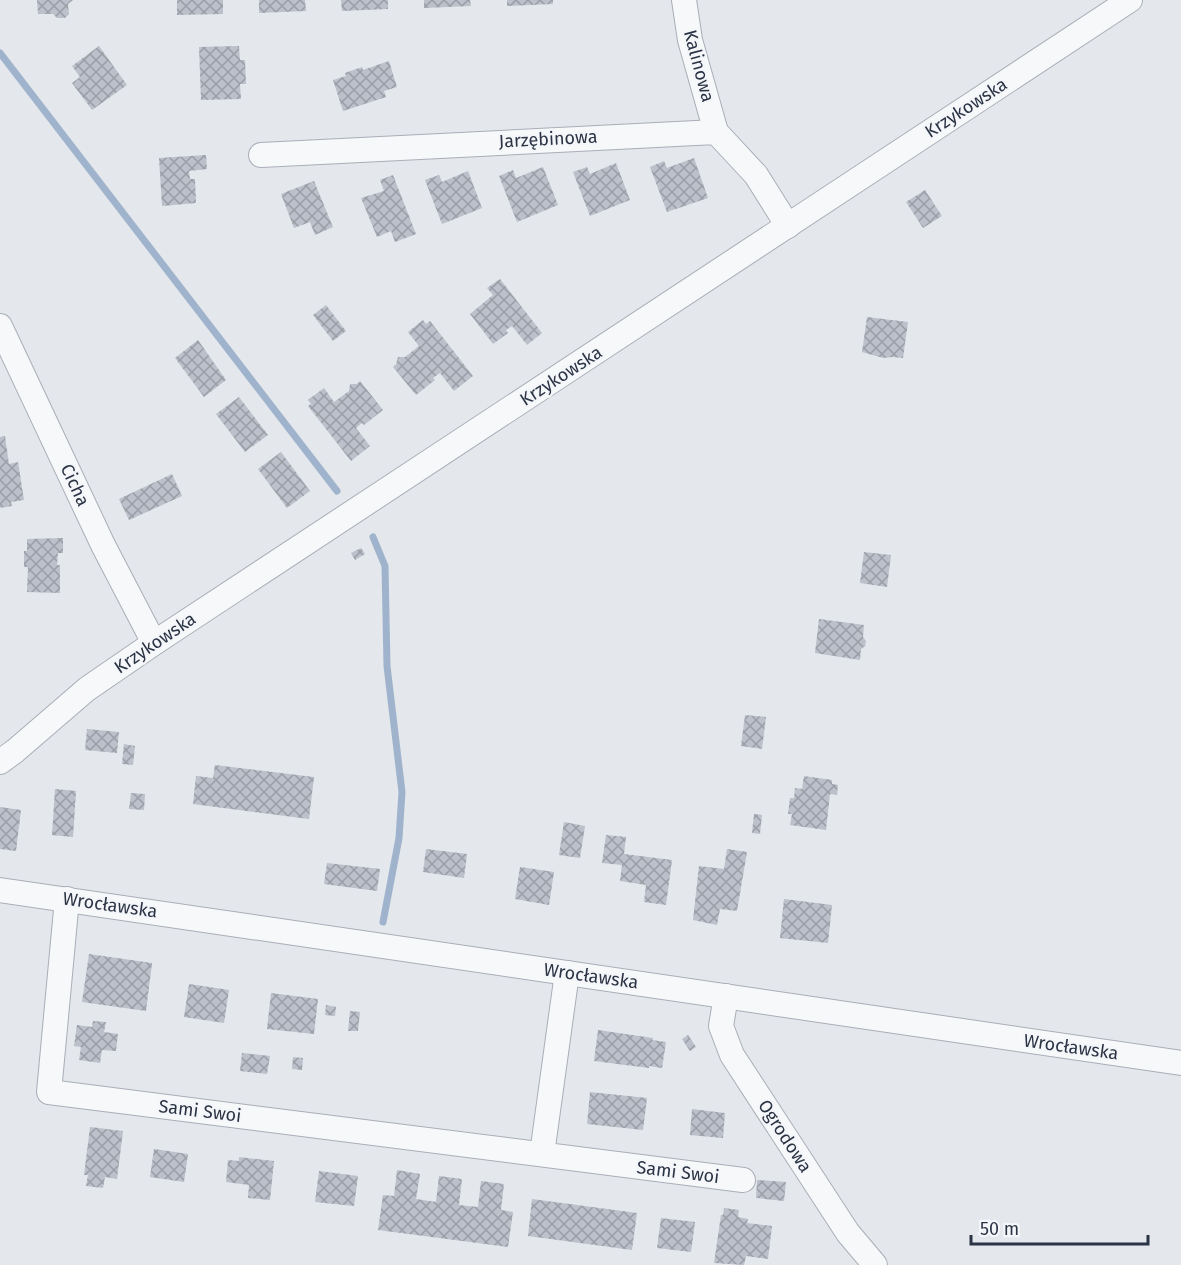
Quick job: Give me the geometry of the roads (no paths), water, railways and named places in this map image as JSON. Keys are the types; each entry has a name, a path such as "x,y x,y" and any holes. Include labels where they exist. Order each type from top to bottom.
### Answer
{"street":[{"name":"Kalinowa","path":"684,0 690,40 716,132"},
{"name":"Krzykowska","path":"0,762 15,752 87,689 154,643 1130,0"},
{"name":"Jarzębinowa","path":"261,155 716,132"},
{"path":"716,132 756,175 788,226"},
{"name":"Cicha","path":"0,326 103,545 154,643"},
{"name":"Wrocławska","path":"0,890 1181,1063"},
{"name":"Sami Swoi","path":"67,899 49,1092 743,1180"},
{"path":"542,1154 567,973"},
{"name":"Ogrodowa","path":"726,996 722,1026 732,1055 848,1233 876,1265"}],"waterway":[{"path":"0,53 337,491"},
{"path":"373,537 385,566 387,666 402,792 399,838 383,922"}]}
